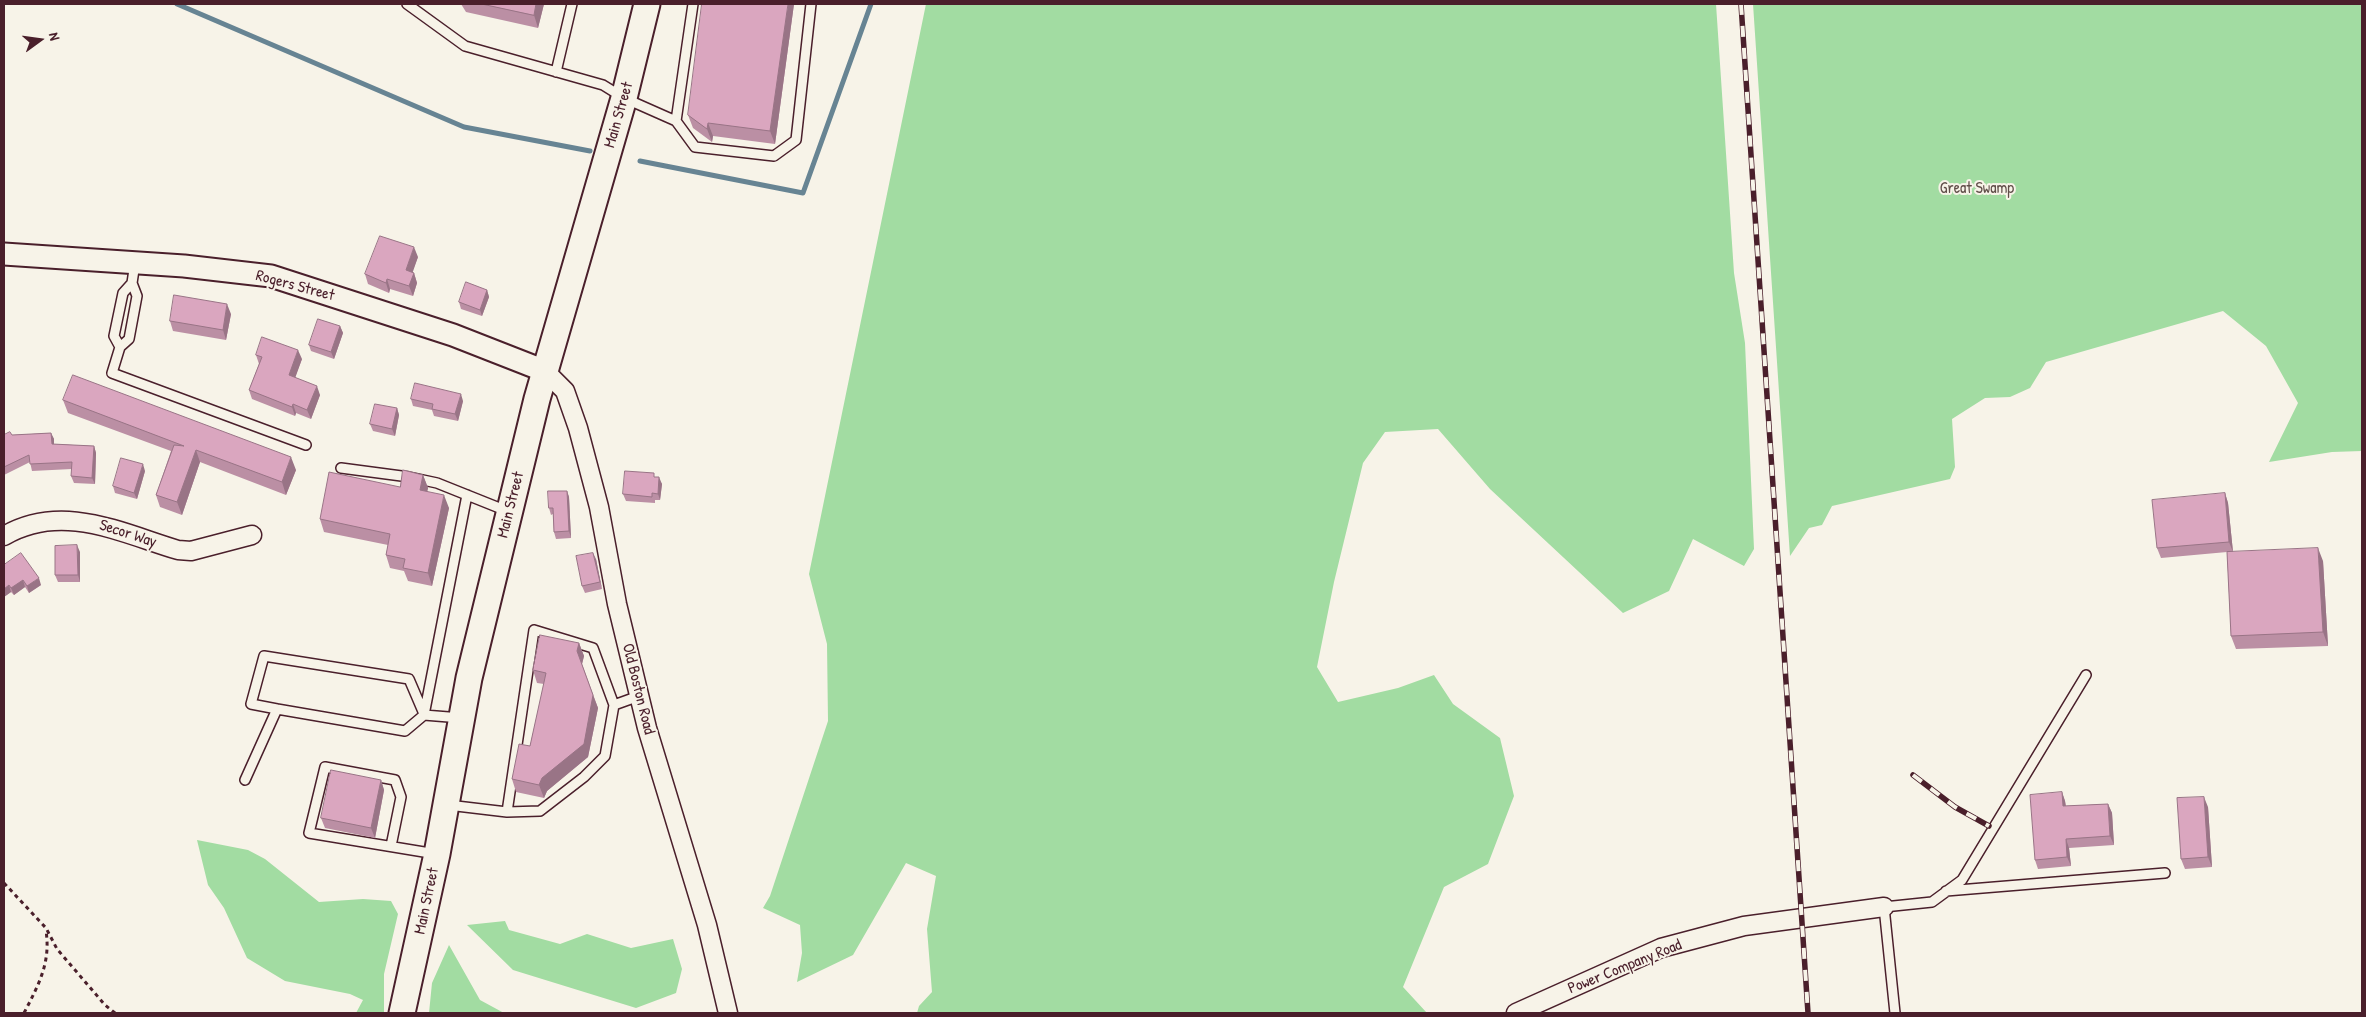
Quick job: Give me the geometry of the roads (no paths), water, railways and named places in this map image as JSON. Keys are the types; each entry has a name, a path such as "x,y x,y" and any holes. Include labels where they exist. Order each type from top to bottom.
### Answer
{"main road":[{"name":"Main Street","path":"402,1013 437,854 462,718 510,512 545,371 624,98 647,4"}],"street":[{"name":"Rogers Street","path":"4,254 134,273 271,276 453,335 545,371"},
{"name":"Old Boston Road","path":"545,371 565,391 578,428 599,507 617,604 639,696 679,839 707,925 728,1013"},
{"name":"Secor Way","path":"4,536 15,529 39,522 66,519 96,524 178,550 191,551 252,535"},
{"name":"Power Company Road","path":"1516,1013 1661,948 1744,926 1884,907"}],"lane":[{"path":"407,4 465,46 603,85 624,98 676,121 696,147 774,156 796,140 811,4"},
{"path":"556,72 572,4"},
{"path":"676,121 693,4"},
{"path":"120,347 114,336 123,293 134,273"},
{"path":"134,273 137,296 129,339 120,347 112,373 306,445"},
{"path":"341,468 409,477 437,484 510,512"},
{"path":"424,715 410,679 264,656 251,704 405,731 424,715 467,495"},
{"path":"446,805 507,812 540,811 584,777 605,756 614,705 593,648 534,630 507,812"},
{"path":"1895,1013 1884,907 1932,902 1962,880 2086,675"},
{"path":"614,705 639,696"},
{"path":"245,780 277,709"},
{"path":"424,715 462,718"},
{"path":"392,846 401,797 395,780 326,767 309,832 437,854"},
{"path":"1946,891 2165,873"}],"waterway":[{"path":"177,4 464,127 590,151"},
{"path":"640,161 803,193 871,4"}],"railway":[{"path":"1741,4 1808,1013"},
{"path":"1913,775 1955,807 1989,826"}],"park label":[{"name":"Great Swamp","path":"1977,189"}]}
